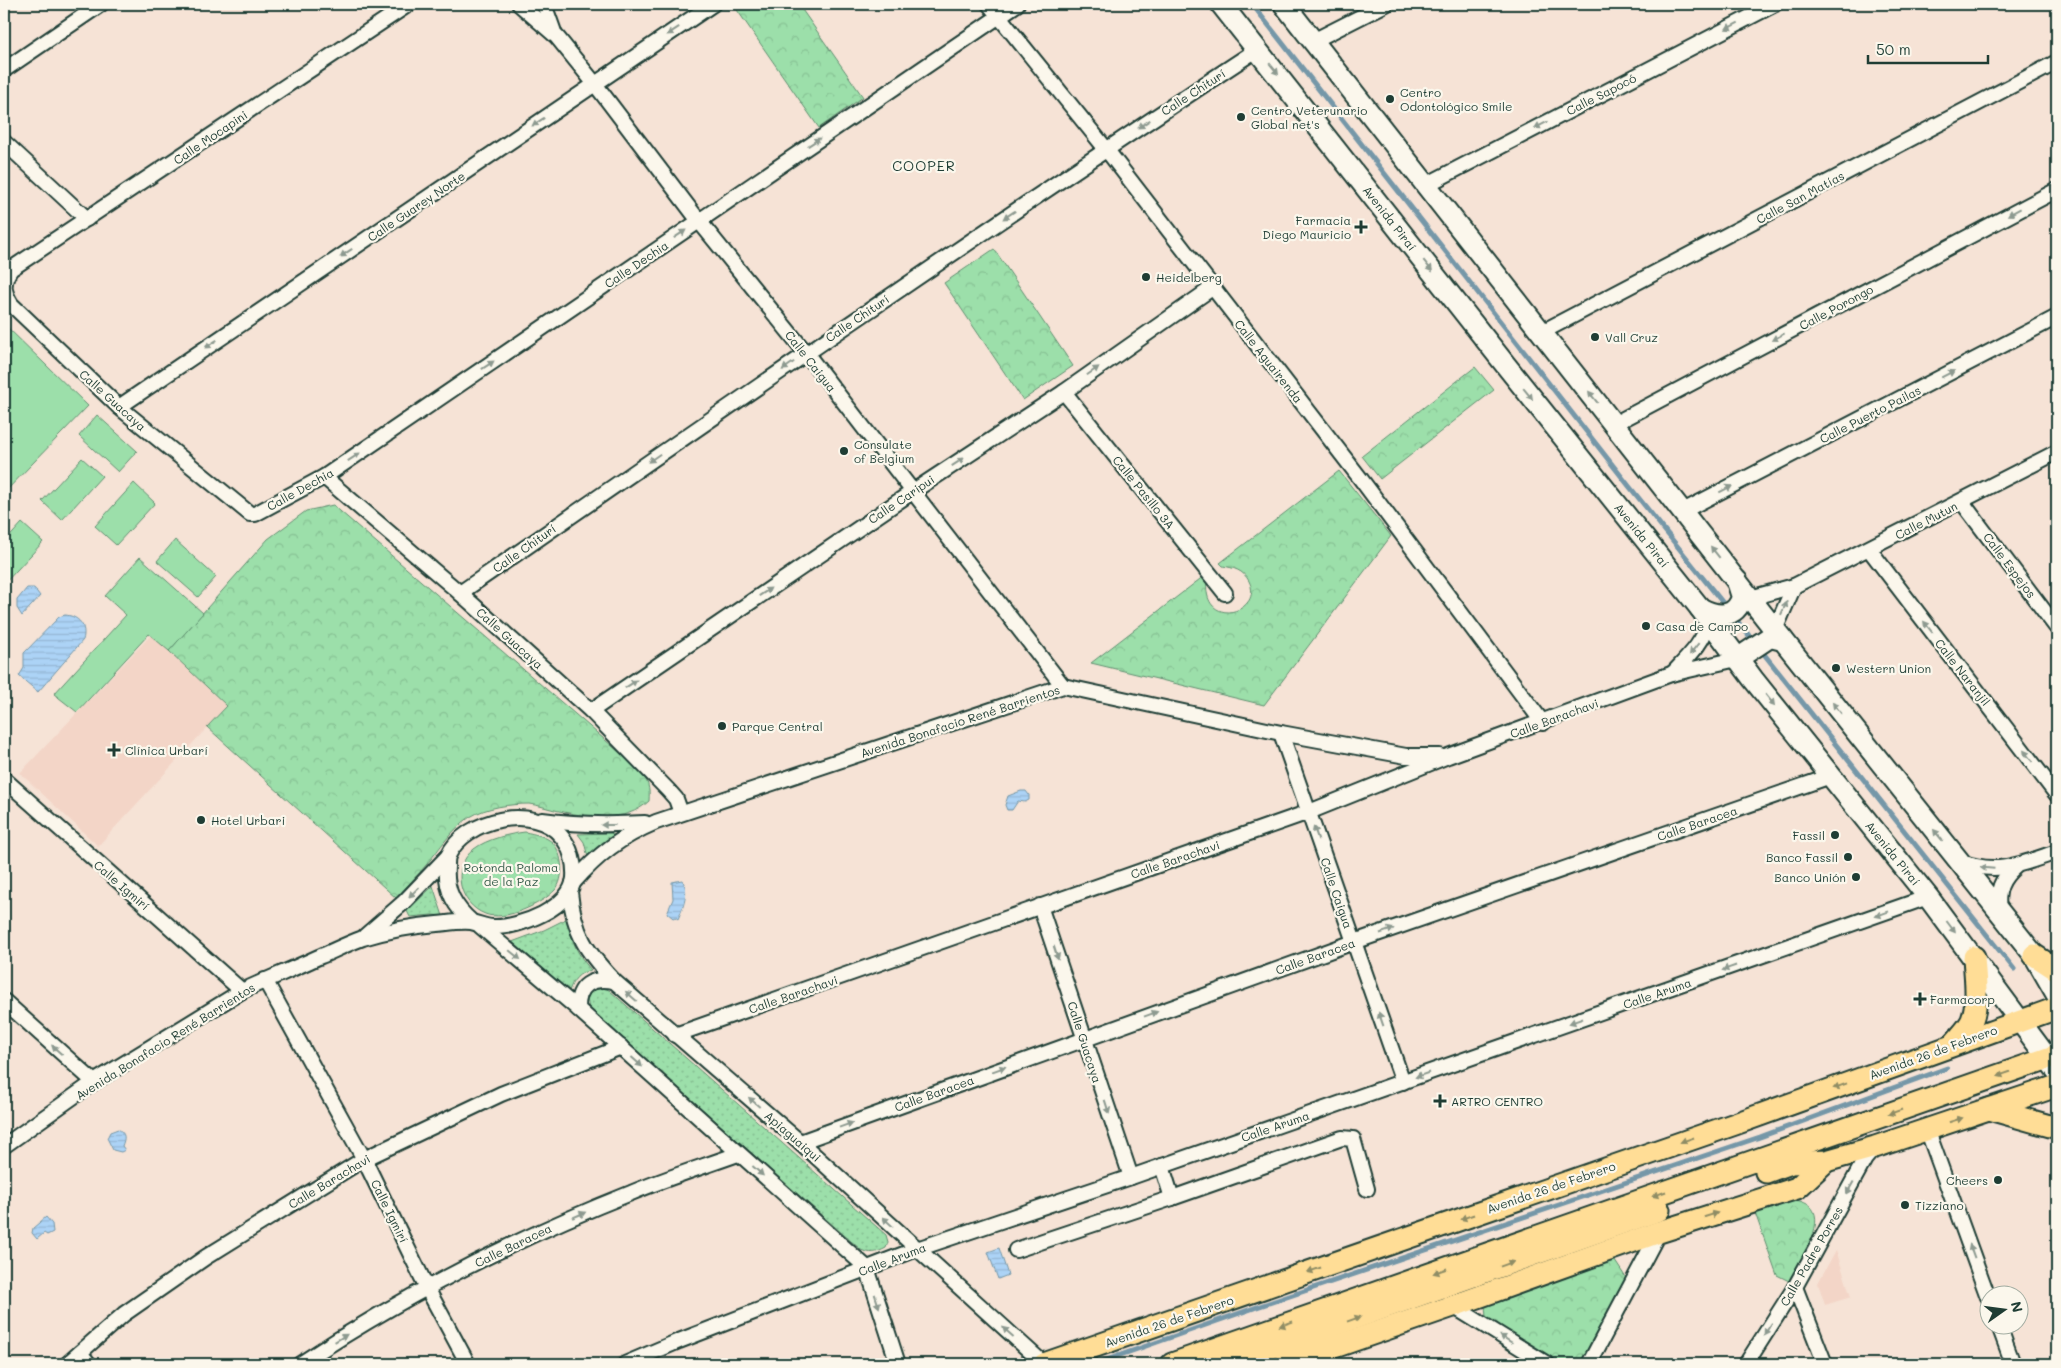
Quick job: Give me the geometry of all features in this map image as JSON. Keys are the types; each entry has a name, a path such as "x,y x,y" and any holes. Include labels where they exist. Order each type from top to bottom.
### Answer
{"main road":[{"name":"Avenida Piraí","path":"1221,4 1705,614 1753,679 1928,897 2022,1021 2055,1061"},
{"path":"1284,4 1779,635 2034,955 2057,995"},
{"path":"1705,614 1720,616 1733,612 1738,607 1742,597 1738,581"},
{"path":"1738,659 1770,637 1779,635"},
{"path":"2034,955 2057,970"},
{"path":"1952,1046 1972,1020 1975,990 1974,957"},
{"name":"Avenida 26 de Febrero","path":"1044,1364 1735,1124 2057,1008"},
{"path":"1172,1364 2055,1061"},
{"path":"1226,1364 1791,1164 1826,1161 1875,1147 2057,1086"},
{"path":"1990,1109 2057,1128"},
{"path":"1285,1364 1624,1244 1797,1188 1826,1161"},
{"path":"1559,1246 1624,1244"}],"street":[{"path":"4,70 101,4"},
{"name":"Calle Mocapini","path":"11,269 409,4"},
{"name":"Calle Caigua","path":"519,4 557,37 595,84 699,221 806,353 1063,686"},
{"name":"Calle Caigua","path":"544,4 557,37"},
{"name":"Calle Guarey Norte","path":"118,407 713,4"},
{"name":"Calle Aguairenda","path":"989,4 1106,149 1360,478 1542,723"},
{"name":"Calle Dechia","path":"250,514 255,514 324,477 1017,4"},
{"path":"1313,42 1386,4"},
{"name":"Calle Sapocó","path":"1426,185 1775,4"},
{"name":"Calle Chiturí","path":"460,593 806,353 1106,149 1258,49"},
{"name":"Calle San Matías","path":"1542,332 2057,62"},
{"path":"4,142 88,219"},
{"name":"Calle Porongo","path":"1614,424 2057,190"},
{"name":"Calle Guacaya","path":"11,269 6,276 4,286 5,294 11,304 118,407 250,514"},
{"name":"Calle Caripui","path":"591,711 912,492 1064,392 1212,288"},
{"name":"Calle Puerto Pailas","path":"1683,511 2057,318"},
{"name":"Calle Pasillo 3A","path":"1064,392 1224,593"},
{"name":"Calle Mutun","path":"1750,598 1794,586 2057,452"},
{"name":"Calle Guacaya","path":"324,477 460,593 591,711 676,799 681,813"},
{"name":"Calle Espejos","path":"1962,502 2057,628"},
{"name":"Calle Naranjil","path":"1868,549 2057,794"},
{"path":"1779,635 1794,586"},
{"name":"Calle Barachavi","path":"1671,674 1694,651 1707,630 1705,614"},
{"name":"Calle Barachavi","path":"675,1035 1309,812 1448,756 1671,674 1738,659"},
{"name":"Calle Barachavi","path":"1671,674 1731,670 1742,672 1753,679"},
{"name":"Avenida Bonafacio René Barrientos","path":"572,888 590,863 610,846 632,832 656,822 1063,686 1281,733 1406,756 1448,756"},
{"name":"Calle Caigua","path":"1281,733 1403,1082"},
{"name":"Calle Baracea","path":"800,1142 1354,942 1832,776"},
{"name":"Calle Igmirí","path":"4,779 242,991"},
{"path":"475,923 492,927 524,921 543,914 559,904 572,888 574,869 570,851 561,835 534,820 519,817 502,818 479,826 460,840 448,856 446,879 451,898 460,911 475,923 528,965 867,1268 898,1364"},
{"name":"Avenida Bonafacio René Barrientos","path":"534,820 574,825 656,822"},
{"path":"1958,860 1987,869 2016,866 2057,852"},
{"name":"Avenida Bonafacio René Barrientos","path":"363,938 415,890 448,856"},
{"path":"1999,911 1997,898 2000,886 2006,874 2016,866"},
{"name":"Apiaguaiqui","path":"572,888 572,915 580,935 593,958 614,981 800,1142 1044,1364"},
{"name":"Calle Aruma","path":"625,1364 917,1249 1131,1177 1928,897"},
{"name":"Calle Guacaya","path":"1040,906 1131,1177"},
{"name":"Avenida Bonafacio René Barrientos","path":"4,1146 94,1082 242,991 265,980 363,938 426,926 475,923"},
{"name":"Calle Igmirí","path":"265,980 364,1158 426,1288 468,1364"},
{"path":"578,1009 580,992 586,985 594,980 614,981"},
{"path":"4,1000 94,1082"},
{"name":"Calle Barachavi","path":"67,1364 124,1314 206,1256 364,1158 501,1094 621,1047"},
{"path":"1927,1129 1984,1286"},
{"path":"1016,1250 1172,1198 1342,1138 1349,1137 1353,1139 1367,1189"},
{"name":"Calle Padre Porres","path":"1746,1364 1795,1287 1865,1160 1875,1147"},
{"name":"Calle Baracea","path":"300,1364 426,1288 527,1237 632,1192 738,1154"},
{"path":"1162,1166 1172,1198"},
{"path":"1589,1364 1659,1232"},
{"path":"1795,1287 1825,1364"},
{"path":"1453,1306 1547,1364"},
{"path":"2003,1336 2013,1364"},
{"path":"80,1353 89,1364"}],"shaded area":[{"name":"Clínica Urbarí","path":"151,635 227,706 98,846 20,773"},
{"path":"1836,1250 1851,1297 1825,1305 1818,1283"}],"green space":[{"path":"739,4 798,4 863,97 819,128 735,7"},
{"path":"994,249 1073,366 1023,400 944,283"},
{"path":"4,324 88,406 4,493"},
{"path":"1475,367 1494,390 1380,479 1362,456"},
{"path":"97,415 137,451 118,472 79,436"},
{"path":"82,458 102,476 62,520 42,501"},
{"path":"1339,471 1391,536 1264,705 1091,663 1204,576 1207,580 1208,596 1213,606 1222,611 1232,612 1241,608 1248,602 1252,592 1249,581 1241,572 1223,566 1220,563"},
{"path":"134,483 155,503 116,545 95,526"},
{"path":"333,505 641,771 648,785 649,801 629,813 606,817 582,815 529,804 507,805 483,811 470,817 458,827 396,898 207,727 227,706 169,651 268,539 306,511"},
{"path":"22,523 43,542 4,584 4,543"},
{"path":"175,540 216,577 198,597 157,561"},
{"path":"140,557 203,613 169,651 149,634 77,712 54,694 126,615 105,596"},
{"name":"Rotonda Paloma de la Paz","path":"525,832 547,839 553,843 559,853 562,866 560,880 555,890 541,901 512,914 493,916 476,909 464,894 461,885 460,875 467,857 474,849 485,842"},
{"path":"578,834 613,834 613,837 596,848 588,857 584,842"},
{"path":"433,886 443,916 410,917 407,911"},
{"path":"568,918 570,933 575,946 591,970 577,978 569,991 512,942 544,930"},
{"path":"603,988 609,990 886,1235 888,1242 886,1248 874,1252 861,1250 589,1009 587,998 591,991"},
{"path":"1793,1199 1811,1207 1815,1214 1816,1223 1804,1255 1789,1281 1777,1275 1754,1210"},
{"path":"1613,1258 1628,1281 1583,1364 1561,1364 1490,1322 1486,1317 1485,1306 1490,1302"}],"water":[{"path":"27,588 34,588 40,596 22,616 17,608 17,600"},
{"path":"65,615 74,617 81,623 84,630 83,640 38,692 19,676 24,668 24,653 59,617"},
{"path":"1026,791 1029,795 1029,800 1025,802 1018,801 1012,810 1007,810 1005,805 1008,796"},
{"path":"682,880 686,894 678,919 673,918 667,913 673,899 672,882"},
{"path":"118,1129 124,1136 122,1146 125,1150 121,1152 113,1150 107,1138 110,1132"},
{"path":"46,1217 52,1224 53,1232 47,1235 44,1233 37,1239 32,1233 33,1228"},
{"path":"999,1248 1008,1275 998,1279 988,1252"}],"waterway":[{"path":"1252,4 1629,486 1727,608"},
{"path":"1738,622 1751,638"},
{"path":"1760,649 2014,969"},
{"path":"1095,1364 1257,1307 1760,1137 1947,1068"}],"place":[{"name":"Centro Odontológico Smile","path":"1390,99"},
{"name":"Centro Veterunario Global net's","path":"1241,117"},
{"name":"Farmacia Diego Mauricio","path":"1361,227"},
{"name":"Heidelberg","path":"1146,277"},
{"name":"Vall Cruz","path":"1595,337"},
{"name":"Consulate of Belgium","path":"844,451"},
{"name":"Casa de Campo","path":"1646,626"},
{"name":"Western Union","path":"1836,668"},
{"name":"Parque Central","path":"722,726"},
{"name":"Clínica Urbarí","path":"114,750"},
{"name":"Hotel Urbari","path":"201,820"},
{"name":"Fassil","path":"1835,835"},
{"name":"Banco Fassil","path":"1848,857"},
{"name":"Banco Unión","path":"1856,877"},
{"name":"Farmacorp","path":"1920,999"},
{"name":"ARTRO CENTRO","path":"1440,1101"},
{"name":"Cheers","path":"1998,1180"},
{"name":"Tizziano","path":"1905,1205"}],"district":[{"name":"COOPER","path":"924,165"}]}
